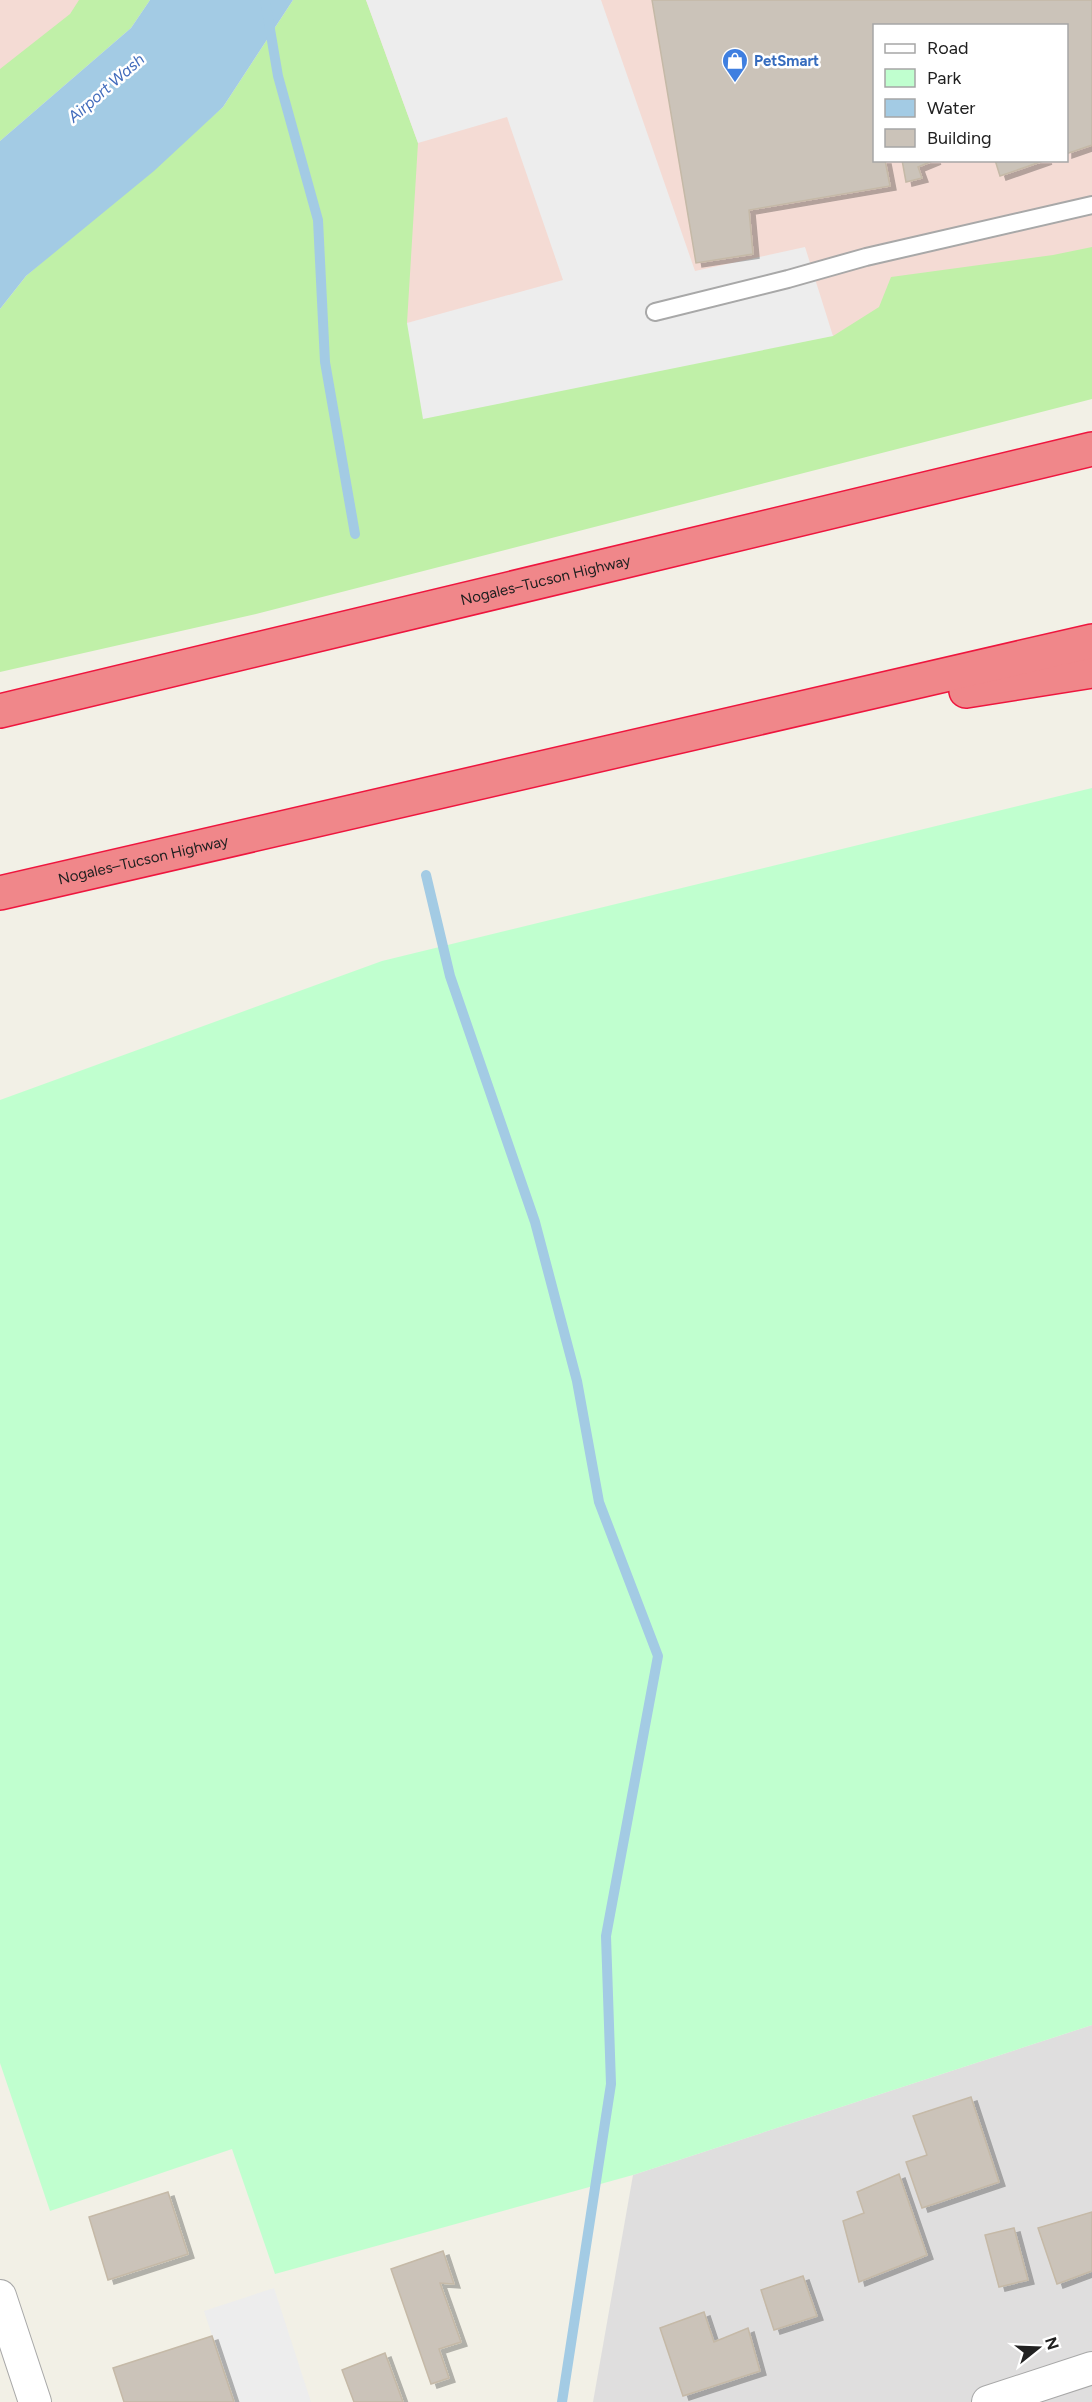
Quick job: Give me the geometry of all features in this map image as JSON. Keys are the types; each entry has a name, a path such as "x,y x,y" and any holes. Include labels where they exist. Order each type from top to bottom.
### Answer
{"highway":[{"path":"464,598 1092,426"},
{"name":"Nogales–Tucson Highway","path":"0,711 1092,449"},
{"name":"Nogales–Tucson Highway","path":"0,893 1092,641"},
{"path":"671,737 1092,671"}],"street":[{"path":"0,2296 35,2402"},
{"path":"988,2402 1092,2368"}],"lane":[{"path":"655,312 866,257 1092,205"}],"shaded area":[{"path":"0,0 91,0 0,84"},
{"path":"366,0 601,0 695,271 805,247 833,336 423,419 407,323 563,280 507,117 418,143"},
{"path":"367,0 1092,0 1092,283 0,544 0,452 335,53"},
{"path":"1092,2025 1092,2402 593,2402 633,2175"},
{"path":"274,2288 311,2402 234,2402 204,2311"}],"green space":[{"path":"79,0 150,0 131,28 0,141 0,69 70,14"},
{"path":"293,0 366,0 418,143 407,323 833,336 879,307 891,277 1053,255 1092,247 1092,399 256,614 0,672 0,309 26,276 223,107"},
{"path":"1092,788 1092,2025 633,2175 275,2274 232,2149 50,2211 0,2063 0,1100 382,961"}],"water":[{"name":"Airport Wash","path":"150,0 293,0 223,107 154,171 26,276 0,309 0,141 131,28"}],"building":[{"path":"652,0 1092,0 1092,145 1068,153 1068,24 873,24 873,162 885,162 890,186 749,210 753,254 696,263"},
{"path":"902,162 930,162 918,167 922,178 906,182"},
{"path":"996,162 1040,162 1000,176"},
{"path":"971,2097 999,2182 922,2208 906,2162 927,2155 913,2116"},
{"path":"899,2174 927,2255 859,2282 843,2221 864,2213 857,2192"},
{"path":"168,2192 188,2254 108,2280 89,2217"},
{"path":"1092,2212 1092,2271 1057,2284 1038,2228"},
{"path":"1014,2228 1028,2280 999,2287 985,2235"},
{"path":"443,2251 454,2284 440,2283 461,2342 439,2349 449,2378 431,2384 391,2269"},
{"path":"803,2276 817,2316 774,2330 761,2290"},
{"path":"704,2312 714,2342 748,2328 760,2371 683,2396 660,2328"},
{"path":"212,2336 234,2402 124,2402 113,2368"},
{"path":"385,2353 403,2402 354,2402 342,2370"}],"waterway":[{"path":"265,0 278,76 318,220 325,362 355,534"},
{"path":"426,875 450,976 535,1222 577,1381 599,1502 658,1656 606,1936 611,2084 562,2402"}],"place":[{"name":"PetSmart","path":"735,84"}]}
